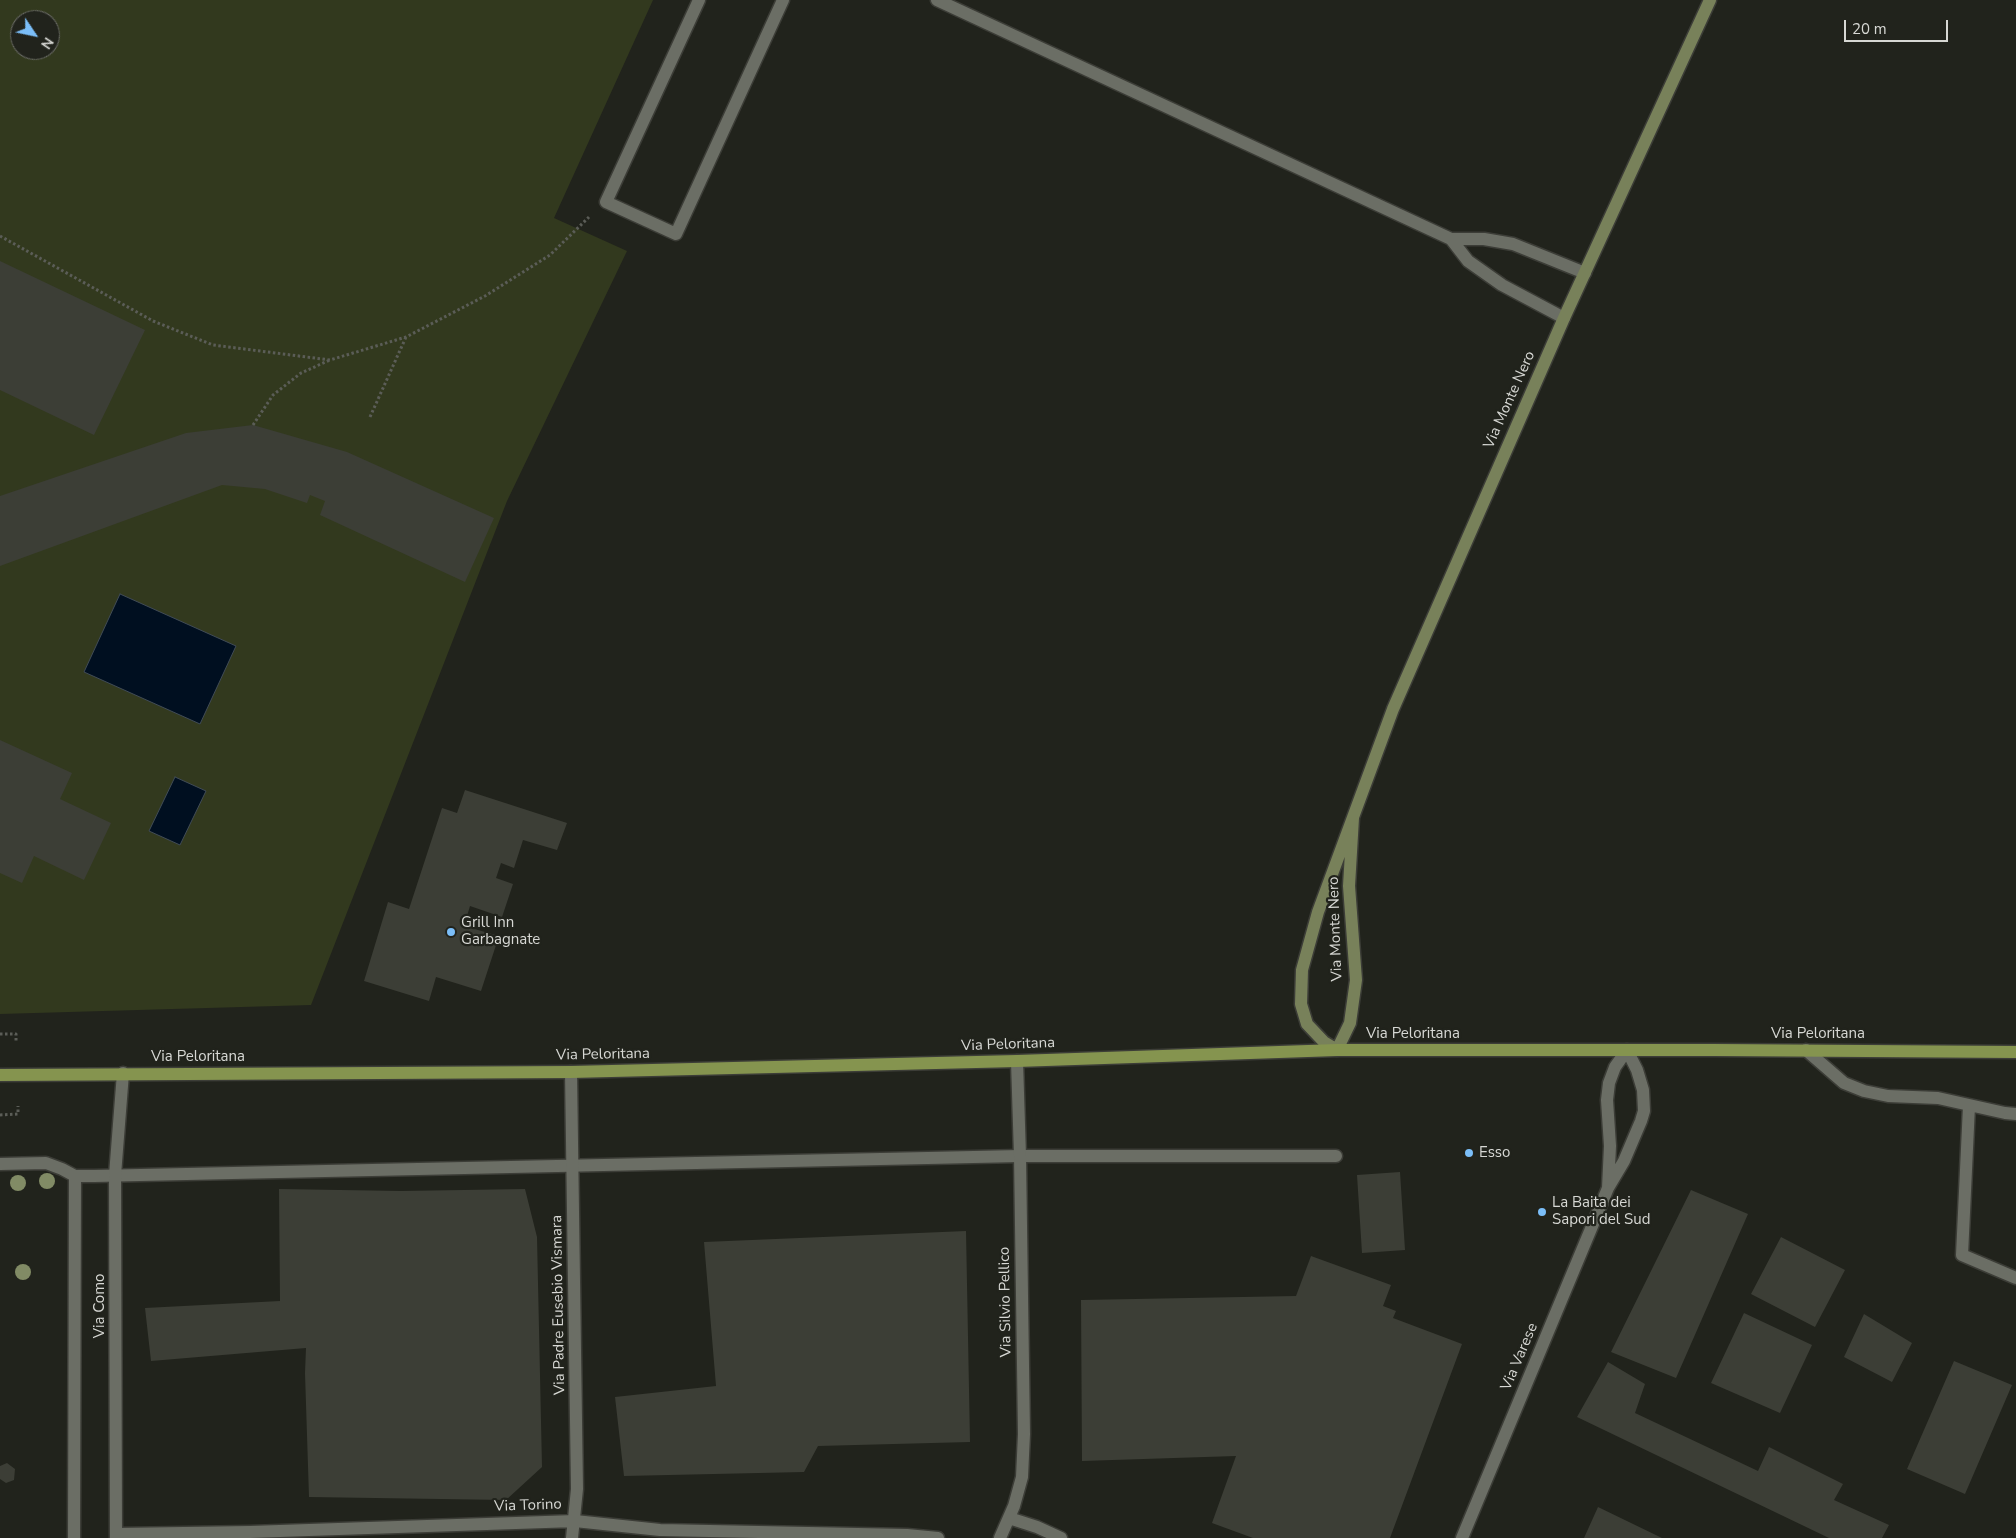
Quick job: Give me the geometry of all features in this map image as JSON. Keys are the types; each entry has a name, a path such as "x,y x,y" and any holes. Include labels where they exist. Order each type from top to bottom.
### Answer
{"main road":[{"name":"Via Peloritana","path":"0,1075 571,1072 1017,1061 1337,1050 2016,1052"}],"street":[{"path":"699,0 606,202 676,234 783,0"},
{"path":"936,0 1451,239 1484,239 1513,244 1585,273"},
{"name":"Via Monte Nero","path":"1353,818 1349,886 1356,980 1350,1023 1337,1050 1324,1042 1307,1024 1300,1004 1302,970 1318,912 1393,709 1564,318 1710,0"},
{"path":"1451,239 1468,261 1502,285 1564,318"},
{"path":"1628,1050 1643,1090 1644,1111 1624,1161 1608,1188 1610,1146 1607,1100 1609,1083 1615,1067 1628,1050"},
{"path":"1806,1050 1844,1083 1864,1091 1888,1096 1938,1098 1969,1106 2016,1114"},
{"name":"Via Silvio Pellico","path":"1000,1538 1009,1518 1022,1477 1024,1434 1017,1061"},
{"name":"Via Padre Eusebio Vismara","path":"571,1072 574,1167 577,1489 572,1538"},
{"name":"Via Como","path":"117,1536 115,1175 123,1073"},
{"path":"1969,1106 1962,1255 2016,1278"},
{"path":"0,1164 46,1163 75,1176 574,1167 1020,1156 1336,1156"},
{"path":"74,1538 75,1176"},
{"name":"Via Varese","path":"1462,1538 1608,1188"},
{"path":"1009,1518 1061,1538"},
{"name":"Via Torino","path":"117,1536 249,1535 575,1521 660,1530 907,1535 938,1538"}],"path":[{"path":"253,426 273,395 301,373 330,360 406,337 485,296 550,255 606,202"},
{"path":"0,236 153,321 213,345 330,360"},
{"path":"370,417 406,337"},
{"path":"0,1034 16,1034 16,1043"},
{"path":"0,1114 18,1114 18,1106"}],"green space":[{"path":"0,0 653,0 554,218 627,251 507,501 311,1005 0,1014"}],"water":[{"path":"120,594 236,646 200,724 84,672"},
{"path":"175,777 206,791 180,845 149,831"}],"building":[{"path":"0,261 145,330 94,435 0,390"},
{"path":"253,425 347,452 494,518 465,582 320,515 325,501 310,495 307,503 265,489 222,485 0,566 0,496 186,433"},
{"path":"0,740 72,773 60,799 111,823 84,880 34,856 22,883 0,873"},
{"path":"465,790 567,823 557,850 523,840 514,868 501,863 496,878 513,884 502,917 470,906 464,926 499,936 481,991 436,977 429,1001 364,981 388,902 409,909 442,808 457,813"},
{"path":"1400,1172 1405,1250 1362,1253 1357,1175"},
{"path":"279,1189 401,1191 525,1189 537,1237 542,1467 506,1500 309,1497 305,1373 306,1348 151,1361 145,1308 280,1301"},
{"path":"1691,1190 1748,1214 1676,1378 1611,1352"},
{"path":"966,1231 970,1442 818,1446 804,1472 624,1476 615,1397 716,1386 704,1242"},
{"path":"1781,1237 1845,1270 1815,1327 1751,1294"},
{"path":"1311,1256 1391,1285 1383,1306 1396,1311 1393,1318 1462,1344 1390,1538 1253,1538 1212,1523 1236,1456 1082,1461 1081,1300 1296,1296"},
{"path":"1744,1313 1812,1345 1780,1413 1711,1383"},
{"path":"1864,1314 1912,1343 1892,1382 1844,1357"},
{"path":"1954,1361 2012,1385 1965,1494 1907,1469"},
{"path":"1608,1362 1645,1384 1635,1413 1758,1471 1769,1447 1843,1484 1834,1500 1889,1525 1882,1538 1829,1538 1577,1417"},
{"path":"7,1463 15,1469 14,1480 6,1483 0,1479 0,1466"},
{"path":"1598,1507 1662,1538 1584,1538"}],"place":[{"name":"Grill Inn Garbagnate","path":"451,932"},
{"name":"Esso","path":"1469,1153"},
{"name":"La Baita dei Sapori del Sud","path":"1542,1212"}]}
